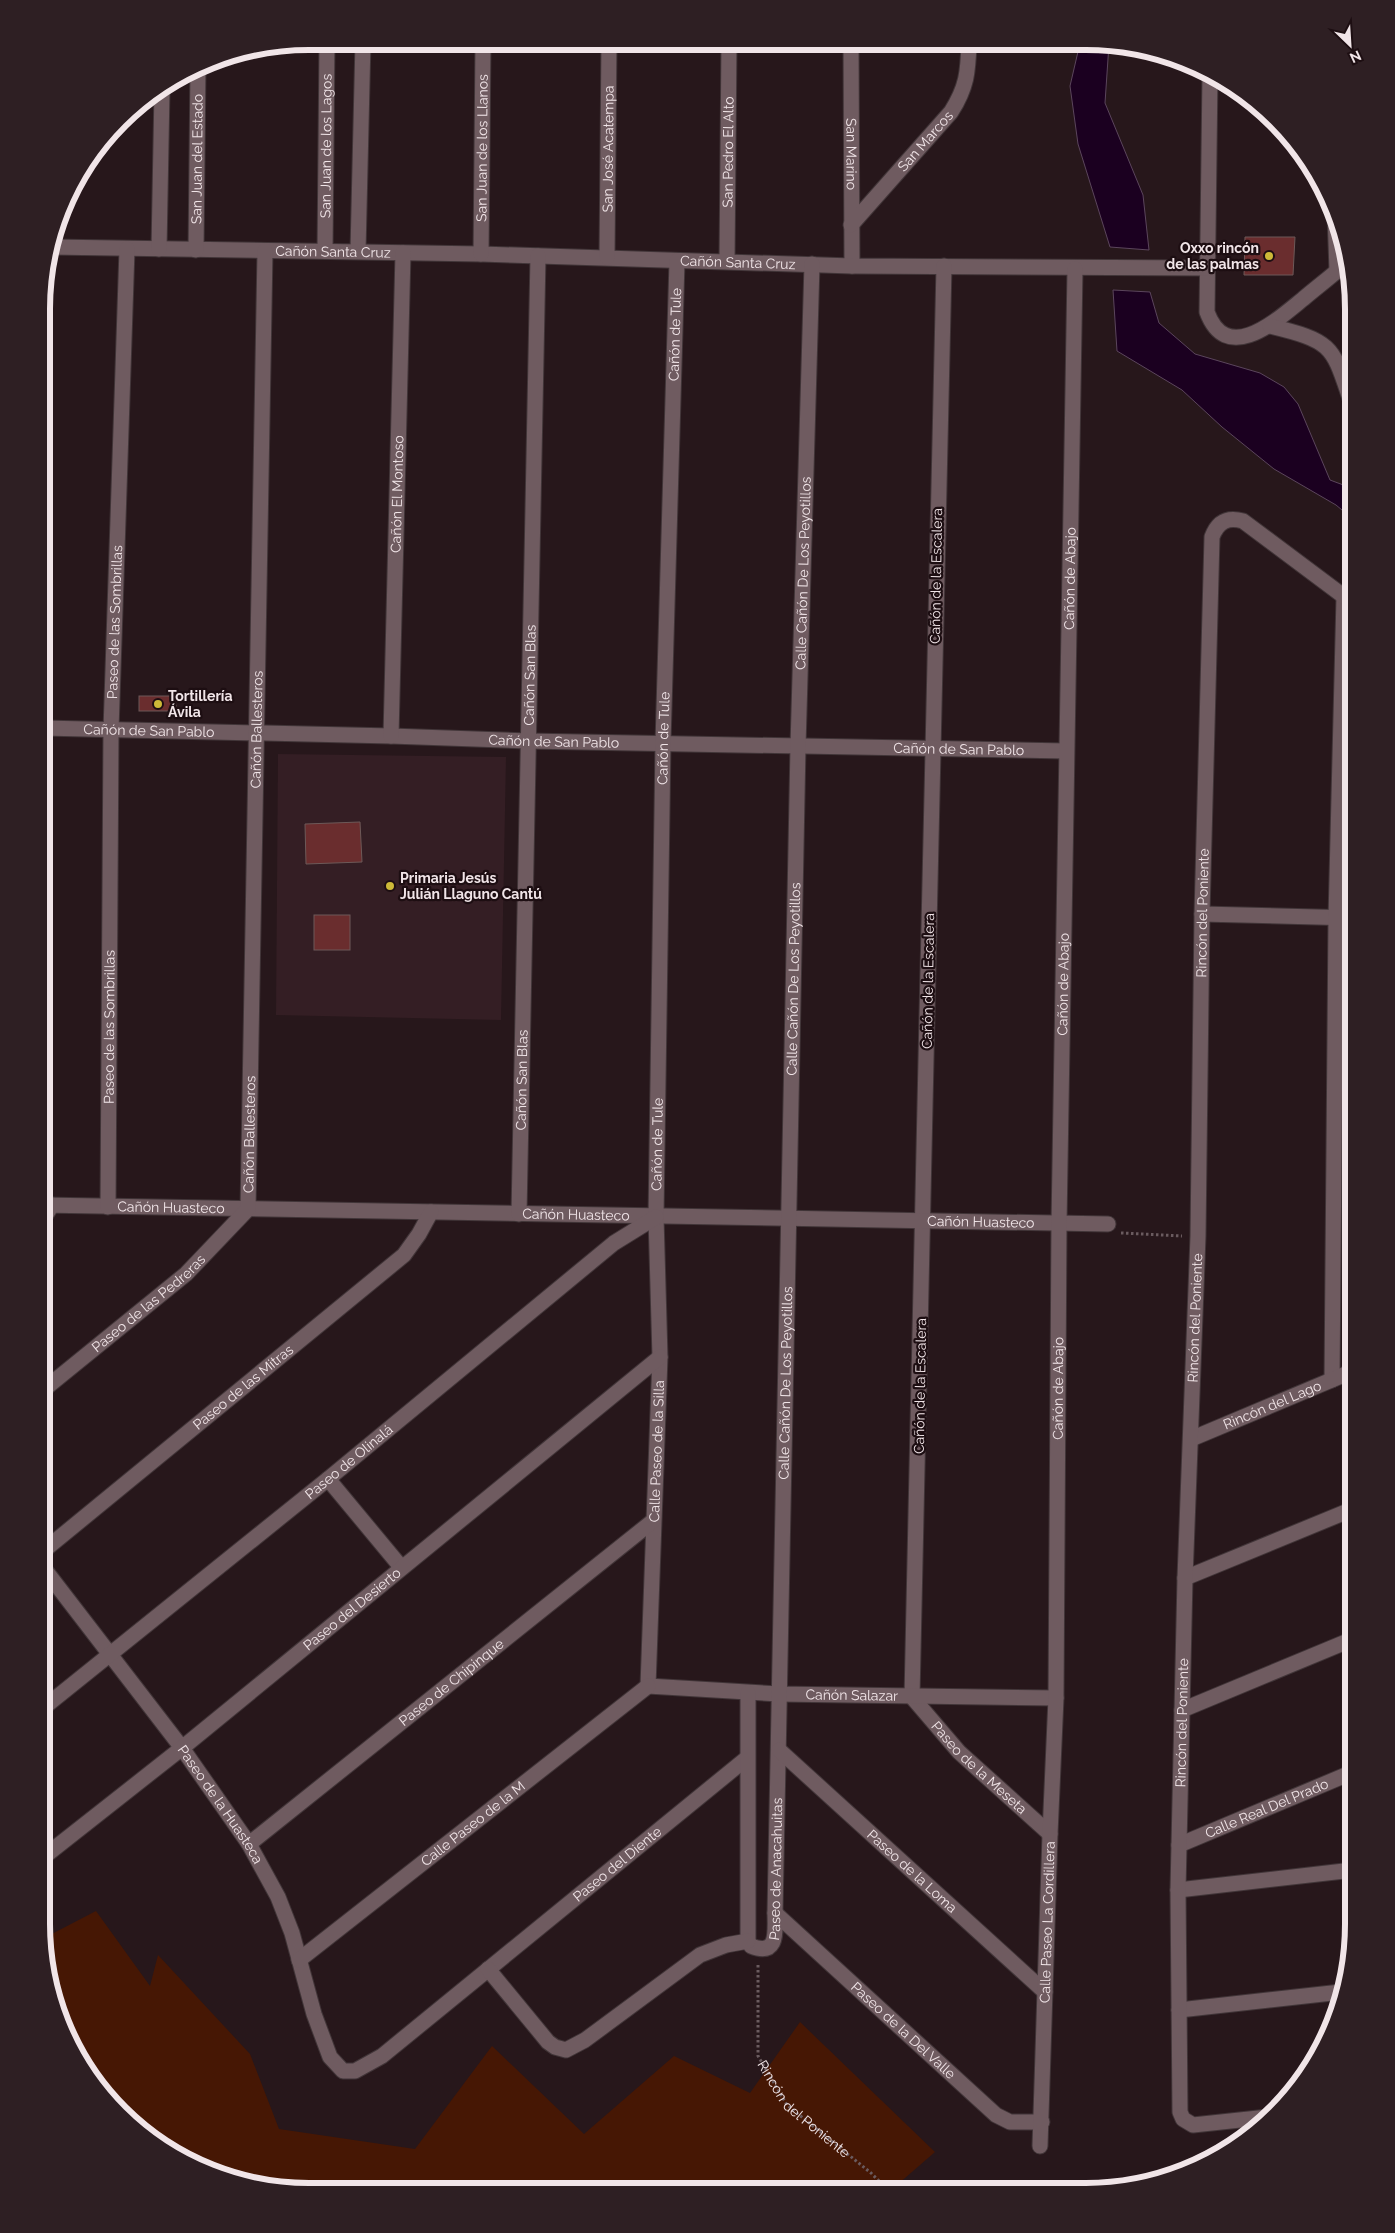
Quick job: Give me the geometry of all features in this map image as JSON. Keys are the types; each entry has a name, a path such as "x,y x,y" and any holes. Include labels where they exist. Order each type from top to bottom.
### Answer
{"street":[{"name":"San Juan de los Lagos","path":"325,252 327,50"},
{"path":"358,251 363,50"},
{"name":"San Juan de los Llanos","path":"480,254 483,50"},
{"name":"San José Acatempa","path":"607,258 609,50"},
{"name":"San Pedro El Alto","path":"727,261 729,50"},
{"name":"San Marino","path":"851,50 852,266"},
{"name":"San Marcos","path":"851,225 945,119 959,100 968,73 969,50"},
{"name":"San Juan del Estado","path":"196,250 198,75"},
{"path":"1210,82 1206,312 1210,323 1219,332 1232,337 1247,336 1270,326 1341,267"},
{"path":"159,249 162,96"},
{"name":"Cañón Santa Cruz","path":"58,247 358,251 852,266 1075,269 1206,268"},
{"name":"Paseo de las Sombrillas","path":"108,1206 111,730 127,249"},
{"name":"Cañón Ballesteros","path":"248,1209 266,251"},
{"name":"Cañón El Montoso","path":"391,736 403,253"},
{"name":"Cañón San Blas","path":"519,1214 538,256"},
{"name":"Cañón de Tule","path":"656,1216 663,743 677,260"},
{"name":"Calle Cañón De Los Peyotillos","path":"779,1694 798,746 812,264"},
{"name":"Cañón de la Escalera","path":"912,1697 924,1221 931,747 944,266"},
{"name":"Cañón de Abajo","path":"1056,1698 1059,1224 1075,269"},
{"path":"1270,326 1308,335 1324,344 1336,358 1345,384"},
{"name":"Rincón del Poniente","path":"1258,2118 1193,2125 1183,2119 1180,2112 1178,1890 1185,1578 1198,1236 1202,914 1212,537 1216,528 1223,521 1233,518 1244,521 1345,597"},
{"path":"1332,1380 1336,918 1345,698"},
{"name":"Cañón de San Pablo","path":"50,728 528,741 1066,751"},
{"path":"1202,914 1345,918"},
{"name":"Cañón Huasteco","path":"50,1205 924,1221 1059,1224 1113,1228"},
{"name":"Paseo de las Pedreras","path":"50,1384 186,1274 209,1253 248,1209"},
{"name":"Paseo de las Mitras","path":"50,1545 404,1256 431,1212"},
{"name":"Calle Paseo de la Silla","path":"648,1686 660,1357 656,1216"},
{"name":"Paseo de Olinalá","path":"50,1703 328,1479 614,1243 656,1216"},
{"name":"Paseo del Desierto","path":"50,1852 182,1748 660,1357"},
{"name":"Rincón del Lago","path":"1190,1439 1345,1375"},
{"path":"328,1479 401,1567"},
{"path":"1185,1578 1345,1512"},
{"name":"Paseo de Chipinque","path":"249,1844 653,1521"},
{"name":"Paseo de la Huasteca","path":"50,1576 182,1748 249,1844 278,1897 292,1933 314,2014 330,2057 343,2070"},
{"path":"1182,1710 1345,1642"},
{"name":"Cañón Salazar","path":"648,1686 779,1694 1056,1698"},
{"name":"Calle Paseo de la M","path":"298,1960 648,1686"},
{"name":"Paseo de Anacahuitas","path":"748,1693 747,1758 753,1945 765,1949 772,1944 775,1913 779,1694"},
{"name":"Paseo de la Meseta","path":"912,1697 959,1752 1050,1834"},
{"name":"Calle Paseo La Cordillera","path":"1040,2146 1056,1698"},
{"name":"Paseo de la Loma","path":"779,1750 1045,1992"},
{"name":"Paseo del Diente","path":"343,2070 355,2070 382,2056 747,1758"},
{"name":"Calle Real Del Prado","path":"1179,1845 1345,1775"},
{"path":"1178,1890 1345,1871"},
{"name":"Paseo de la Del Valle","path":"775,1913 996,2115 1010,2122 1042,2122"},
{"path":"488,1969 548,2042 555,2047 566,2050 585,2040 700,1956 726,1945 753,1945"},
{"path":"1179,2010 1335,1993"}],"path":[{"path":"1113,1228 1198,1236"},
{"name":"Rincón del Poniente","path":"753,1945 758,2056 787,2105 881,2183"}],"shaded area":[{"path":"1078,50 1109,51 1105,103 1143,195 1149,250 1110,247 1078,144 1070,86"},
{"path":"1113,290 1150,292 1159,323 1195,354 1260,373 1284,387 1298,404 1330,480 1345,486 1345,512 1336,505 1274,469 1222,427 1182,390 1117,351"},
{"name":"Primaria Jesús Julián Llaguno Cantú","path":"278,754 506,757 501,1020 276,1015"},
{"path":"96,1911 150,1986 158,1955 250,2054 279,2129 415,2149 492,2046 584,2134 674,2056 750,2093 800,2022 935,2152 899,2183 309,2183 258,2178 210,2163 179,2148 138,2119 114,2095 85,2054 70,2023 55,1975 51,1935"}],"building":[{"name":"Oxxo rincón de las palmas","path":"1245,237 1295,237 1293,275 1244,275"},
{"name":"Tortillería Ávila","path":"139,696 176,696 176,711 139,711"},
{"path":"360,822 362,862 306,864 305,824"},
{"path":"314,915 350,915 350,950 314,950"}],"place":[{"name":"Oxxo rincón de las palmas","path":"1269,256"},
{"name":"Tortillería Ávila","path":"158,704"},
{"name":"Primaria Jesús Julián Llaguno Cantú","path":"390,886"}]}
